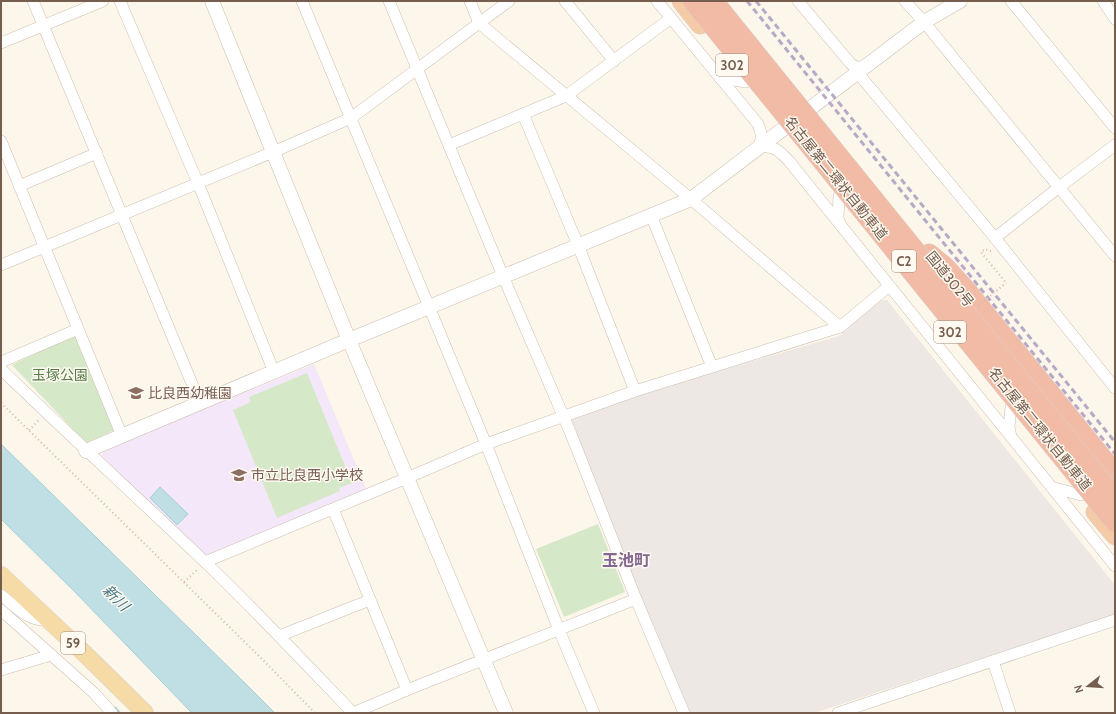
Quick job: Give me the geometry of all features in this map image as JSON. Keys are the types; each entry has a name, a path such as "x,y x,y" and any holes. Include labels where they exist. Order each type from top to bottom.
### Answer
{"highway":[{"name":"302","path":"681,1 1115,536"},
{"name":"名古屋第二環状自動車道","path":"693,1 1115,522"},
{"name":"名古屋第二環状自動車道","path":"722,2 1115,498"},
{"name":"国道302号","path":"722,2 1115,483"},
{"path":"929,254 945,267 966,290 1115,474"}],"main road":[{"name":"59","path":"1,575 145,713"}],"street":[{"path":"33,1 200,403"},
{"path":"1,43 103,1"},
{"path":"120,1 198,183 274,372"},
{"path":"212,1 349,340 506,713"},
{"path":"302,1 486,444 559,630 594,713"},
{"path":"389,1 563,416 636,599 684,713"},
{"path":"470,1 479,23 691,199 840,327"},
{"path":"1,265 351,118 509,1"},
{"path":"564,1 614,61"},
{"path":"657,1 758,124 762,135 762,140 759,147"},
{"path":"798,1 851,64 854,67 861,69 1115,388"},
{"path":"905,1 924,22 1115,256"},
{"path":"86,451 349,340 691,199 924,22 960,1"},
{"path":"1011,1 1115,128"},
{"path":"1103,1 1115,19"},
{"path":"449,146 566,96 671,18"},
{"path":"720,78 746,82"},
{"path":"522,114 578,245 635,391"},
{"path":"1,141 122,436"},
{"path":"995,238 1115,145"},
{"path":"759,147 773,147 778,151 840,225 1115,566"},
{"path":"19,186 96,153"},
{"path":"839,196 838,218 840,225"},
{"path":"651,215 712,367"},
{"path":"205,562 486,444 635,391 840,327 889,286"},
{"path":"1,362 78,330"},
{"path":"1,369 205,562 353,713 483,659 636,599"},
{"path":"1011,407 1009,431 1012,439"},
{"path":"1051,487 1081,495"},
{"path":"333,509 407,690"},
{"path":"1,595 30,618 40,621 48,620"},
{"path":"279,636 370,600"},
{"path":"1,610 94,693 112,713"},
{"path":"838,713 1115,620"},
{"path":"1,670 51,655"},
{"path":"993,661 1010,713"}],"path":[{"path":"983,254 1006,283"},
{"path":"1,403 261,658 315,713"},
{"path":"29,430 46,412"},
{"path":"184,582 205,562"}],"shaded area":[{"path":"881,300 887,300 1115,585 1115,615 814,713 686,713 568,424 573,417 701,376 839,336"},
{"name":"市立比良西小学校","path":"314,364 367,491 203,556 101,458 103,451"}],"green space":[{"name":"玉塚公園","path":"75,334 115,430 86,443 12,365"},
{"path":"307,373 352,483 339,488 340,491 277,518 233,410 251,402 249,397"},
{"path":"598,524 625,592 564,617 536,549"}],"water":[{"name":"新川","path":"1,444 275,713 192,713 73,590 1,519"},
{"path":"160,487 188,514 177,525 150,498"}],"waterway":[{"path":"115,708 119,713"}],"railway":[{"path":"747,1 1115,454"},
{"path":"756,1 1115,442"}],"place":[{"name":"比良西幼稚園","path":"136,393"},
{"name":"市立比良西小学校","path":"239,475"}],"district":[{"name":"玉池町","path":"626,560"}]}
